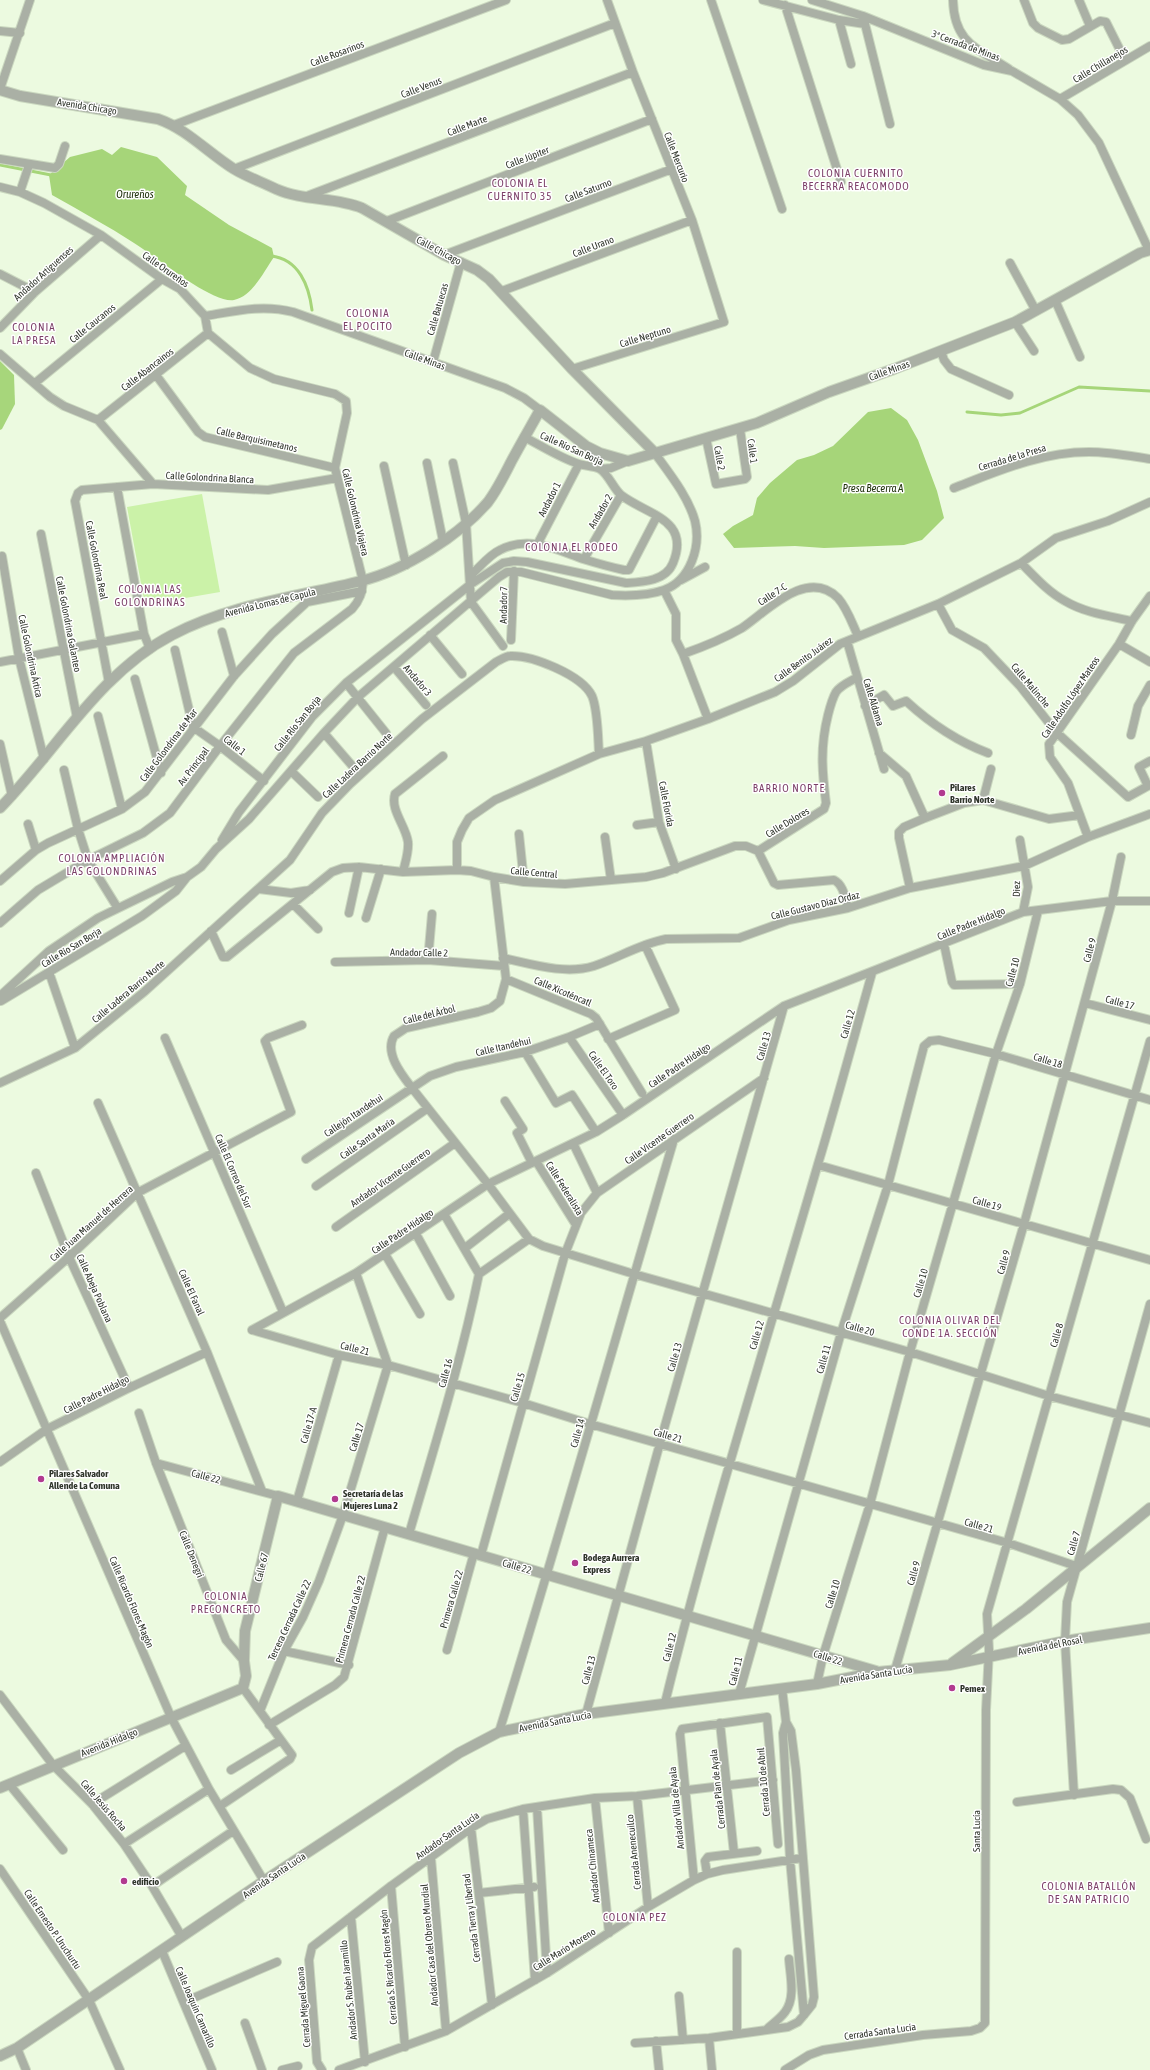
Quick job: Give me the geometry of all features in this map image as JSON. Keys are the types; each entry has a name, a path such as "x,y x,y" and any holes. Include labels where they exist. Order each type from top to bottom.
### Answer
{"street":[{"path":"0,89 30,0"},
{"name":"Calle Rosarinos","path":"174,125 506,0"},
{"name":"Calle Mercurio","path":"608,0 633,72 692,220 724,322"},
{"path":"711,0 782,209"},
{"path":"763,0 840,20 864,20 890,124"},
{"name":"3ª Cerrada de Minas","path":"812,0 984,65 1012,71 1060,99 1078,115 1099,143 1147,248"},
{"path":"953,0 956,22 964,38 1012,71"},
{"path":"1024,0 1033,23 1038,28 1062,40 1069,39 1100,21 1106,22 1125,60"},
{"path":"1079,0 1090,26"},
{"path":"785,5 841,182"},
{"path":"840,20 851,64"},
{"name":"Calle Venus","path":"234,169 615,23"},
{"path":"0,31 20,33"},
{"name":"Calle Chillanejos","path":"1060,99 1150,46"},
{"name":"Calle Marte","path":"307,196 633,72"},
{"name":"Avenida Chicago","path":"0,89 20,96 158,119 174,125"},
{"name":"Calle Júpiter","path":"387,221 652,119"},
{"name":"Calle Chicago","path":"174,125 234,169 278,190 348,202 387,221 444,255 477,270 502,291 572,369 654,452"},
{"path":"0,160 53,169 59,164 65,146"},
{"path":"20,192 29,165"},
{"name":"Calle Saturno","path":"444,255 672,169"},
{"name":"Calle Orureños","path":"0,187 20,192 44,203 101,235 162,279 180,289 205,316"},
{"name":"Calle Urano","path":"502,291 692,220"},
{"name":"Andador Artiguenses","path":"0,328 35,292 101,235"},
{"name":"Calle Minas","path":"600,469 611,468 654,452 740,429 828,392 941,351 1015,322 1147,248"},
{"name":"Calle Batuecas","path":"433,362 461,262"},
{"path":"1010,263 1036,310"},
{"path":"0,274 35,292"},
{"name":"Calle Caucanos","path":"34,383 162,279"},
{"path":"1055,300 1080,358"},
{"name":"Calle Minas","path":"205,316 249,309 280,308 505,388 524,398 586,446 600,453 628,461"},
{"path":"205,316 208,333"},
{"name":"Calle Neptuno","path":"572,369 724,322"},
{"path":"1015,322 1034,351"},
{"name":"Calle Abancainos","path":"98,420 208,333"},
{"name":"Calle Golondrina Viajera","path":"208,333 250,368 262,374 335,394 346,401 347,414 335,468 362,586"},
{"path":"941,351 944,360 951,369 1009,394"},
{"path":"0,354 64,406 98,420 153,484"},
{"name":"Calle Barquisimetanos","path":"156,375 198,432 204,437 335,468"},
{"name":"Avenida Lomas de Capula","path":"0,808 109,683 150,649 172,635 217,615 265,602 362,586 406,565 443,541 466,523 489,500 540,410"},
{"name":"Calle 1","path":"714,482 718,484 745,479 747,477 740,429"},
{"name":"Calle Río San Borja","path":"0,1001 142,916 176,891 187,877 201,867 216,849 239,812 312,717 346,683 470,580 503,564 514,561 528,562 626,583 657,579 671,569 678,543 674,531 667,522 621,495 600,469 579,464 524,437"},
{"name":"Calle 2","path":"706,438 714,482"},
{"path":"654,452 689,506 696,531 695,553 689,566 677,582"},
{"name":"Cerrada de la Presa","path":"954,488 1035,459 1060,454 1090,452 1150,459"},
{"path":"427,463 443,541"},
{"path":"453,463 466,523 471,602 503,646"},
{"name":"Andador 1","path":"538,543 579,464"},
{"path":"384,466 406,565"},
{"name":"Calle Golondrina Blanca","path":"82,490 153,484 268,490 337,478"},
{"path":"117,487 144,634 150,649"},
{"name":"Calle Golondrina Real","path":"82,490 78,493 75,501 103,643 109,683"},
{"name":"Andador 2","path":"584,559 621,495"},
{"name":"Calle Benito Juárez","path":"457,870 457,842 462,830 469,818 495,800 599,754 646,741 708,719 775,692 794,681 827,653 846,641 938,604 1021,563 1056,538 1108,521 1150,502"},
{"path":"470,580 498,550 511,545 538,543 584,559 629,570 657,516"},
{"name":"Calle Golondrina Galanteo","path":"41,534 77,718"},
{"name":"Calle Golondrina Ártica","path":"2,556 19,658 44,758"},
{"path":"1021,563 1049,590 1064,601 1084,610 1132,621"},
{"path":"514,571 612,595 627,596 664,590 705,567"},
{"name":"Calle Río San Borja","path":"216,849 249,820 324,732 358,697 499,577 514,571"},
{"name":"Andador 7","path":"511,640 514,571"},
{"name":"Calle Golondrina de Mar","path":"0,881 36,850 61,836 122,809 144,792 161,773 193,727 234,676 272,634 306,602 362,586"},
{"name":"Av. Principal","path":"0,923 38,890 88,860 157,824 170,813 220,746 294,653 352,609 358,602 362,586"},
{"name":"Calle 7-C","path":"683,654 708,645 742,628 787,595 798,590 811,588 822,590 837,598 844,606 858,636"},
{"path":"664,590 676,614 676,640 683,654 708,719"},
{"name":"Calle Adolfo López Mateos","path":"1088,837 1068,783 1050,757 1049,744 1119,644 1132,621 1150,596"},
{"name":"Calle Malinche","path":"938,604 952,630 984,648 992,655 1020,686 1056,732 1128,798 1148,786 1139,767 1150,761"},
{"path":"222,632 234,676"},
{"path":"0,662 144,634"},
{"path":"430,635 462,674"},
{"name":"Calle Aldama","path":"846,641 884,769"},
{"path":"1119,644 1150,662"},
{"path":"175,650 193,727"},
{"name":"Calle Ladera Barrio Norte","path":"0,1083 75,1048 144,992 259,889 295,854 322,813 350,784 422,719 484,670 509,656 532,660 551,666 584,686 592,696 599,754"},
{"name":"Andador 3","path":"394,667 426,705"},
{"name":"Calle Dolores","path":"758,851 824,809 826,803 821,749 824,728 836,692 845,684 856,678"},
{"path":"135,680 161,773"},
{"path":"346,683 386,733"},
{"path":"1131,735 1138,706 1150,685"},
{"path":"865,706 884,695 893,706 906,701 926,720 946,734 988,753"},
{"path":"98,716 122,809"},
{"name":"Calle 1","path":"193,727 220,746 264,781"},
{"path":"324,732 355,769"},
{"name":"Calle Florida","path":"646,741 658,822 676,869"},
{"path":"0,744 12,796"},
{"path":"879,753 906,776 925,818"},
{"path":"403,872 408,848 408,840 394,805 395,794 444,756"},
{"path":"982,800 991,769"},
{"path":"64,770 78,829 88,860 117,908"},
{"path":"291,771 318,797"},
{"path":"910,888 899,832 904,827 964,803 982,800 1049,819 1080,815"},
{"name":"Calle Gustavo Díaz Ordaz","path":"503,962 560,969 576,969 593,966 645,944 666,939 739,938 789,920 848,908 910,888 1024,866 1088,837 1150,814"},
{"path":"637,825 658,822"},
{"path":"28,824 36,850"},
{"path":"519,834 524,882"},
{"path":"605,837 611,880"},
{"name":"Diez","path":"1020,840 1028,887 1024,912"},
{"name":"Calle Central","path":"211,931 223,957 227,957 281,913 294,905 337,869 359,867 403,872 457,870 471,871 494,877 524,882 565,884 646,877 676,869 735,846 746,846 758,851"},
{"path":"758,851 774,883 778,885 834,880 839,882 842,887 848,908"},
{"name":"Calle 9","path":"895,1670 1024,1224 1112,901 1121,857"},
{"path":"349,913 359,867"},
{"path":"366,918 381,869"},
{"name":"Calle Río San Borja","path":"0,996 49,951 98,918 172,882 187,877"},
{"name":"Calle del Árbol","path":"494,877 506,979 500,1001 491,1008 406,1028 394,1036 391,1044 394,1058 412,1088 488,1184 529,1239"},
{"path":"259,889 291,892 311,890"},
{"name":"Calle Padre Hidalgo","path":"252,1330 356,1273 416,1234 488,1184 596,1132 624,1115 784,1006 872,973 1024,912 1112,901 1150,901"},
{"path":"294,905 318,929"},
{"name":"Calle 10","path":"817,1684 823,1656 870,1504 910,1352 954,1204 996,1054 1020,984 1038,911"},
{"path":"428,960 432,914"},
{"path":"608,1039 674,1011 675,1008 645,944"},
{"path":"944,944 952,982 954,985 1020,984"},
{"name":"Andador Calle 2","path":"335,962 428,960 503,962"},
{"path":"49,972 75,1048"},
{"name":"Calle 12","path":"665,1703 687,1616 772,1314 818,1165 872,973"},
{"name":"Calle Xicoténcatl","path":"506,979 586,1010 596,1018 642,1093"},
{"name":"Calle 17","path":"1085,1003 1150,1020"},
{"name":"Calle 13","path":"586,1714 660,1443 784,1006"},
{"name":"Calle Itandehui","path":"412,1088 430,1076 443,1070 525,1052 569,1038 600,1024"},
{"name":"Calle Juan Manuel de Herrera","path":"0,1318 70,1257 137,1192 215,1153 291,1112 265,1046 265,1041 268,1038 302,1025"},
{"name":"Calle El Correo del Sur","path":"165,1038 283,1312"},
{"name":"Calle El Toro","path":"569,1038 624,1115"},
{"name":"Calle 18","path":"939,1040 996,1054 1150,1100"},
{"name":"Calle 11","path":"739,1694 754,1635 841,1333 888,1185 924,1046 930,1041 939,1040"},
{"name":"Calle 8","path":"988,1635 987,1614 1150,1041"},
{"path":"525,1052 556,1103 572,1095 596,1132"},
{"name":"Calle Vicente Guerrero","path":"576,1225 581,1213 597,1193 764,1078"},
{"name":"Callejón Itandehui","path":"306,1159 412,1088"},
{"name":"Calle Federalista","path":"505,1101 522,1129 517,1133 534,1162 576,1225"},
{"name":"Calle El Fanal","path":"98,1103 207,1352 262,1491"},
{"name":"Calle Santa María","path":"316,1186 428,1108"},
{"name":"Calle 14","path":"499,1732 548,1574 590,1424 674,1139"},
{"name":"Andador Vicente Guerrero","path":"336,1227 455,1143"},
{"path":"573,1143 597,1193"},
{"name":"Calle 19","path":"818,1165 1150,1260"},
{"name":"Calle Abeja Poblana","path":"36,1173 70,1257 129,1388"},
{"path":"444,1214 479,1274 529,1239"},
{"path":"465,1248 509,1214"},
{"name":"Calle 15","path":"477,1554 523,1403 565,1254 576,1225"},
{"path":"416,1234 450,1296"},
{"name":"Calle 20","path":"529,1239 565,1254 910,1352 1050,1396 1150,1423"},
{"path":"385,1254 420,1314"},
{"path":"356,1273 388,1366"},
{"name":"Calle 16","path":"409,1534 453,1384 468,1326 479,1274"},
{"name":"Calle 7","path":"1074,1795 1065,1641 1067,1602 1150,1304"},
{"name":"Calle Ricardo Flores Magón","path":"0,1321 171,1717 209,1789 264,1881"},
{"name":"Calle 21","path":"252,1330 339,1355 388,1366 523,1403 590,1424 1008,1543 1076,1566"},
{"name":"Calle Padre Hidalgo","path":"0,1462 47,1430 129,1388 207,1352"},
{"name":"Calle 17-A","path":"297,1501 339,1355"},
{"name":"Calle 17","path":"343,1514 388,1366"},
{"name":"Calle Denegri","path":"139,1413 156,1463 226,1640 244,1661"},
{"name":"Calle 22","path":"156,1463 343,1514 878,1672"},
{"name":"Calle 67","path":"244,1661 245,1631 278,1496"},
{"path":"950,1664 988,1635 1026,1609 1076,1566 1150,1508"},
{"name":"Tercera Cerrada Calle 22","path":"260,1711 284,1651 303,1617 319,1581 343,1514"},
{"name":"Primera Cerrada Calle 22","path":"269,1724 341,1681 344,1677 349,1665 385,1527"},
{"name":"Primera Calle 22","path":"447,1650 477,1554"},
{"name":"Avenida del Rosal","path":"950,1664 1065,1641 1150,1628"},
{"name":"Santa Lucía","path":"982,2027 986,2018 988,1635"},
{"path":"284,1651 349,1665"},
{"path":"220,1806 290,1759 292,1755 291,1751 281,1740 243,1688 246,1676 244,1661"},
{"name":"Avenida Santa Lucía","path":"0,2056 17,2048 264,1881 459,1752 499,1732 586,1714 817,1684 878,1672 950,1664"},
{"name":"Avenida Hidalgo","path":"4,1786 243,1688"},
{"path":"782,1688 786,1722 783,1733 788,1796 790,1859 804,2015"},
{"name":"Calle Jesús Rocha","path":"0,1694 53,1765 92,1804 124,1844 152,1886 182,1937"},
{"name":"Cerrada 10 de Abril","path":"720,1723 765,1716 768,1719 778,1844"},
{"path":"635,2043 710,2038 788,2027 798,2022 812,2005 814,1997 796,1770 791,1731 786,1722"},
{"name":"Andador Villa de Ayala","path":"694,1880 680,1734 681,1730 684,1728 720,1723"},
{"name":"Cerrada Plan de Ayala","path":"720,1723 734,1853"},
{"path":"231,1770 281,1740"},
{"path":"92,1804 185,1746"},
{"name":"Andador Santa Lucía","path":"315,1943 471,1828 487,1819 523,1809 595,1798 637,1796 773,1780"},
{"path":"4,1786 62,1850"},
{"path":"124,1844 209,1789"},
{"path":"1017,1802 1112,1789 1127,1793 1146,1839"},
{"name":"Cerrada Anenecuilco","path":"637,1796 648,1906"},
{"name":"Andador Chinameca","path":"595,1798 609,1933"},
{"path":"536,1807 547,1973"},
{"path":"523,1809 535,1980"},
{"name":"Cerrada Tierra y Libertad","path":"471,1828 492,2004"},
{"path":"152,1886 233,1831"},
{"path":"707,1874 705,1861 708,1857 757,1851"},
{"name":"Andador Casa del Obrero Mundial","path":"431,1858 446,2030"},
{"name":"Calle Mario Moreno","path":"339,2070 365,2062 446,2030 547,1973 648,1906 707,1874 802,1858"},
{"name":"Calle Ernesto P. Uruchurtu","path":"0,1869 89,2000 120,2070"},
{"name":"Cerrada S. Ricardo Flores Magón","path":"391,1886 404,2047"},
{"path":"479,1893 541,1887"},
{"name":"Andador S. Rubén Jaramillo","path":"351,1917 365,2062"},
{"name":"Cerrada Miguel Gaona","path":"315,1943 310,1950 309,1960 317,2062 322,2070"},
{"name":"Calle Joaquín Camarillo","path":"162,1951 212,2070"},
{"path":"737,1952 737,2034"},
{"path":"766,2030 781,2016 789,2005 791,1992 789,1959"},
{"path":"184,2002 277,1962"},
{"path":"679,1996 683,2040"},
{"path":"245,2023 262,2070"},
{"name":"Cerrada Santa Lucía","path":"785,2070 809,2055 841,2046 924,2035 971,2031 982,2027"},
{"path":"710,2038 712,2070"},
{"path":"656,2041 659,2070"},
{"path":"17,2048 26,2070"},
{"path":"282,2070 298,2066"}],"shaded area":[{"path":"0,361 14,375 15,404 2,429 0,430"},
{"path":"202,494 220,592 145,605 127,507"}],"water":[{"name":"Orureños","path":"121,147 157,157 187,186 185,195 229,225 272,248 274,257 247,294 234,300 224,299 198,287 124,237 52,195 49,175 70,157 102,149 112,155"},
{"name":"Presa Becerra A","path":"891,408 907,420 918,440 937,491 944,518 922,540 904,545 824,548 795,546 734,548 723,534 733,526 753,515 757,498 770,483 797,460 814,455 833,446 868,412"}],"waterway":[{"path":"0,165 51,175"},
{"path":"271,256 281,258 289,262 301,275 311,301 312,310"},
{"path":"967,412 1001,415 1020,413 1079,387 1150,391"}],"place":[{"name":"Pilares Barrio Norte","path":"942,793"},
{"name":"Pilares Salvador Allende La Comuna","path":"41,1479"},
{"name":"Secretaría de las Mujeres Luna 2","path":"335,1499"},
{"name":"Bodega Aurrera Express","path":"575,1563"},
{"name":"Pemex","path":"952,1688"},
{"name":"edificio","path":"124,1881"}],"district":[{"name":"COLONIA CUERNITO BECERRA REACOMODO","path":"856,179"},
{"name":"COLONIA EL CUERNITO 35","path":"520,189"},
{"name":"COLONIA EL POCITO","path":"368,319"},
{"name":"COLONIA LA PRESA","path":"34,333"},
{"name":"COLONIA EL RODEO","path":"572,547"},
{"name":"COLONIA LAS GOLONDRINAS","path":"150,595"},
{"name":"BARRIO NORTE","path":"789,788"},
{"name":"COLONIA AMPLIACIÓN LAS GOLONDRINAS","path":"112,864"},
{"name":"COLONIA OLIVAR DEL CONDE 1A. SECCIÓN","path":"950,1326"},
{"name":"COLONIA PRECONCRETO","path":"226,1602"},
{"name":"COLONIA BATALLÓN DE SAN PATRICIO","path":"1089,1892"},
{"name":"COLONIA PEZ","path":"635,1917"}]}
